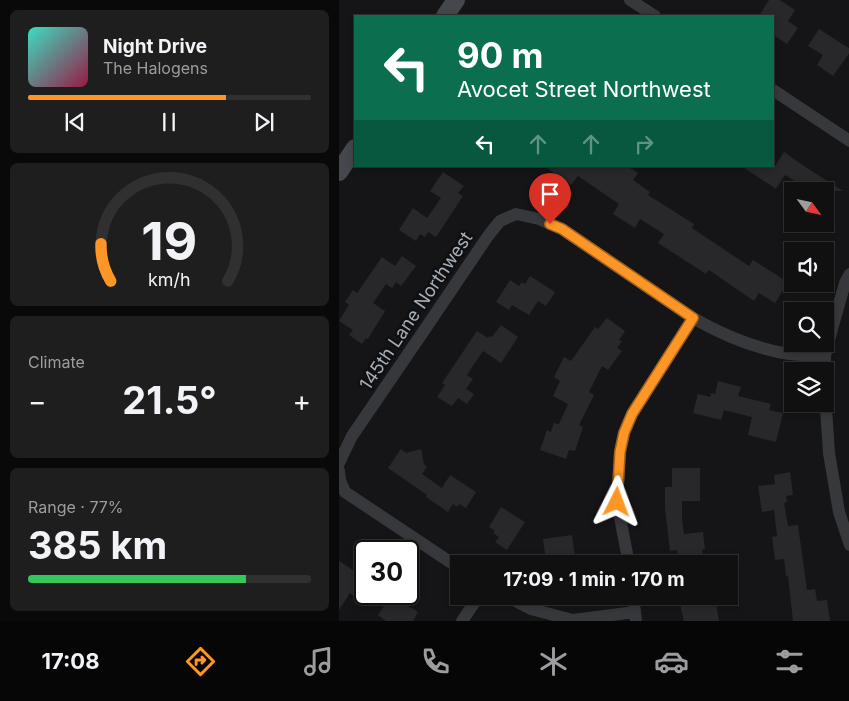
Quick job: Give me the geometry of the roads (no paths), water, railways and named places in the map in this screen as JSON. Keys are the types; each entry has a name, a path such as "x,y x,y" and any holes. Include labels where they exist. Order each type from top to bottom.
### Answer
{"street":[{"path":"446,15 456,0"},
{"path":"629,0 653,15"},
{"path":"774,91 849,141"},
{"path":"339,172 354,150"},
{"name":"145th Lane Northwest","path":"339,463 351,436 489,236 500,221 517,214 539,219 562,229 693,318"},
{"path":"849,274 825,356 825,394 829,453 839,512 849,546"},
{"path":"627,555 617,502 620,452 624,433 632,414 693,318 753,346 785,353 825,356"},
{"path":"339,471 340,480 345,492 450,562"},
{"path":"462,621 473,605"},
{"path":"523,605 531,609 573,620 635,616"}]}
